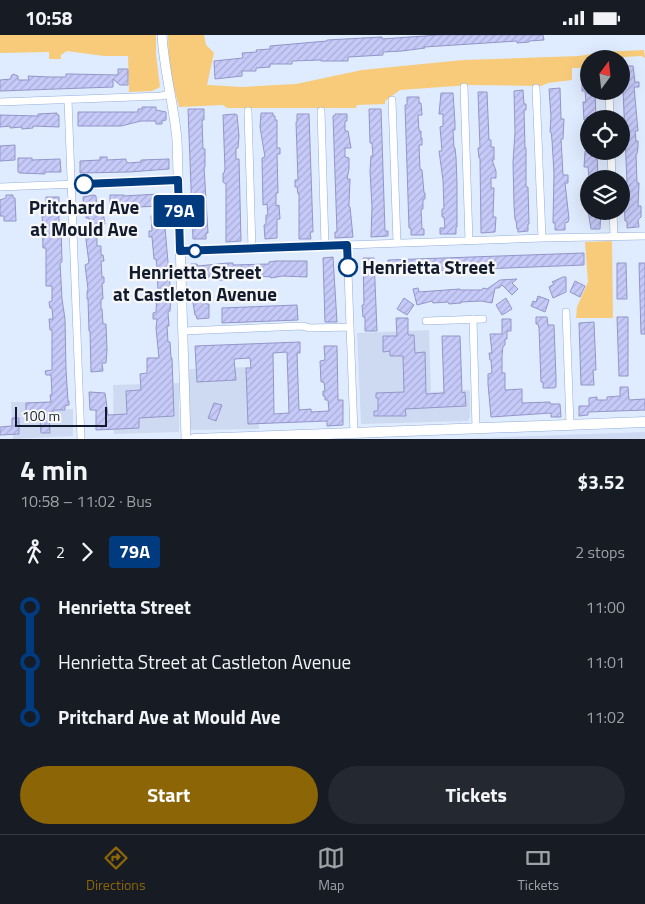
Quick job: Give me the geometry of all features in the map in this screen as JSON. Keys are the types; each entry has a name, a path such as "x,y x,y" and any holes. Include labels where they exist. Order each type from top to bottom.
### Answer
{"main road":[{"path":"194,439 354,436 476,428 645,422"}],"street":[{"path":"162,35 164,65 175,115 186,439"},
{"path":"464,87 469,241"},
{"path":"536,88 542,238"},
{"path":"0,102 170,94"},
{"path":"68,100 81,439"},
{"path":"392,100 397,243"},
{"path":"248,111 252,249"},
{"path":"321,111 325,246"},
{"path":"0,187 178,180"},
{"path":"613,220 614,237"},
{"path":"180,251 645,236"},
{"path":"347,245 354,436"},
{"path":"566,312 570,425"},
{"path":"473,319 476,428"},
{"path":"426,321 483,319"},
{"path":"183,331 302,326 310,328 350,327"}],"shaded area":[{"path":"0,35 156,35 156,55 160,87 152,91 129,92 128,56 104,56 67,51 61,55 61,59 49,59 49,52 0,53"},
{"path":"168,35 204,35 206,45 214,53 207,85 242,87 296,84 362,70 463,60 580,56 580,68 572,68 572,80 548,83 541,86 469,85 400,90 385,101 385,104 357,105 356,108 227,108 223,105 179,107 169,70"},
{"path":"644,50 645,58 641,56 630,57 630,51"},
{"path":"612,241 613,318 576,318 577,307 588,282 585,242"},
{"path":"429,330 431,392 470,390 470,417 468,421 361,424 357,333"},
{"path":"258,367 259,429 191,430 188,369"},
{"path":"179,383 179,432 114,434 113,385"},
{"path":"11,402 53,402 55,410 73,409 73,436 13,439"},
{"path":"645,432 645,439 454,439"}],"building":[{"path":"438,35 543,35 544,40 424,47 383,52 383,55 348,57 348,61 292,61 292,64 270,64 270,67 256,68 256,71 242,71 242,76 215,79 214,61 243,58 242,53 270,49 270,46 327,40"},
{"path":"630,66 633,66 635,82 639,82 639,87 634,87 638,131 635,131 636,141 638,141 636,154 637,183 639,183 638,206 641,206 641,217 638,220 639,227 627,228 627,221 625,220 630,220 630,170 626,170 626,160 630,160 630,110 624,110 623,100 630,100"},
{"path":"118,69 128,69 128,85 120,85 113,79 113,87 0,91 0,80 11,79 13,74 18,76 18,80 29,80 28,76 66,77 66,74 118,75"},
{"path":"560,88 561,119 564,119 563,139 561,139 563,175 568,175 568,183 565,183 569,219 565,223 565,230 555,230 555,223 553,223 554,174 550,132 549,89"},
{"path":"523,90 524,104 526,104 526,110 524,110 529,224 528,231 518,232 514,205 514,91"},
{"path":"478,92 487,92 489,140 491,140 491,147 494,147 494,160 492,160 496,171 496,178 491,178 491,188 494,188 493,217 496,217 495,232 481,233 480,158 478,148 480,148"},
{"path":"441,93 453,93 455,130 453,130 457,184 456,234 440,234 440,228 445,228 444,217 442,217 442,209 444,209 443,180 439,151 442,151 440,127 443,126 443,114 439,114"},
{"path":"407,97 419,97 419,103 421,103 422,115 418,115 419,131 421,131 422,138 422,145 419,145 420,169 422,170 425,193 423,209 421,209 424,235 411,235 411,228 409,228 405,105 407,105"},
{"path":"586,100 595,100 596,110 583,110 583,102 586,102"},
{"path":"142,107 156,107 156,110 166,112 166,120 162,121 162,124 156,124 156,121 141,121 121,126 78,126 78,112 138,112 138,109 142,109"},
{"path":"188,109 204,109 204,120 202,120 208,233 206,233 206,239 193,239"},
{"path":"369,109 381,109 385,231 388,231 388,236 371,237 370,171 371,156 373,156 372,143 370,143"},
{"path":"57,113 59,115 59,127 33,126 33,128 22,129 22,127 0,127 0,115 38,116 38,114"},
{"path":"261,113 273,113 273,116 275,116 275,120 277,120 277,148 280,148 280,154 277,154 278,193 276,193 276,206 279,205 280,219 277,219 277,238 265,239 264,225 266,224 266,215 268,215 267,204 263,205 262,158 265,157 260,127"},
{"path":"297,114 309,114 313,232 310,232 311,239 299,239 299,194 297,187 295,187 295,180 298,180"},
{"path":"335,114 347,114 345,131 348,131 351,148 345,148 345,157 349,158 347,179 350,179 349,207 353,237 335,238 335,232 337,232 333,116"},
{"path":"223,115 237,115 239,136 236,159 239,159 241,241 226,242 226,184 223,182 225,169"},
{"path":"15,145 15,160 0,161 0,146"},
{"path":"100,157 107,157 107,160 126,159 128,163 141,162 141,160 169,159 169,169 80,173 80,161 100,160"},
{"path":"18,158 32,158 32,160 60,159 61,172 45,172 45,174 20,173 18,172"},
{"path":"584,160 597,160 598,170 588,170 588,167 584,167"},
{"path":"6,195 13,195 13,198 15,198 16,221 4,221 4,216 0,216 0,200 6,198"},
{"path":"110,195 169,195 169,211 162,212 162,206 113,208 113,206 110,206"},
{"path":"96,196 97,211 103,212 105,224 100,224 100,229 97,230 97,246 101,246 101,255 103,255 104,261 101,261 104,283 102,283 103,299 101,299 101,309 103,324 106,324 107,350 106,363 102,363 103,371 91,372 88,289 85,265 89,263 85,232 90,232 89,218 86,218 83,197"},
{"path":"46,197 59,197 62,262 60,263 69,405 65,406 65,410 53,410 53,416 49,416 50,433 41,433 40,421 26,422 26,403 51,402 50,395 52,394 51,375 46,375 45,371 52,370 52,330 50,330 49,319 53,319 52,308 50,308 49,302 52,301 52,286 46,286 46,248 43,248 42,212 46,212"},
{"path":"165,215 165,223 167,222 167,228 165,228 171,296 170,311 168,312 169,326 167,326 172,358 174,416 139,418 139,428 96,430 96,410 90,410 89,392 105,393 108,415 127,414 126,391 141,390 140,374 147,373 147,358 159,358 157,319 153,319 153,313 156,312 158,292 157,267 156,259 154,259 152,237 149,237 149,231 152,231 151,216"},
{"path":"590,220 600,220 600,229 591,229"},
{"path":"584,253 584,265 404,272 389,272 388,270 388,260"},
{"path":"333,257 337,322 325,322 323,258"},
{"path":"363,258 374,258 377,331 365,331 365,317 363,317 362,305 364,305"},
{"path":"307,261 307,277 226,276 226,280 218,280 218,277 205,277 205,280 199,280 198,277 192,277 191,264 197,264 198,266 228,263 233,263 233,265 269,264 269,262"},
{"path":"617,263 626,263 627,299 617,299"},
{"path":"639,263 645,263 645,334 641,334"},
{"path":"566,277 566,292 553,298 549,287 554,284 552,282"},
{"path":"517,279 512,283 518,289 512,295 502,285 499,288 495,288 492,303 481,301 449,304 448,302 433,303 432,301 417,305 413,289 418,288 419,292 460,289 482,290 483,288 487,289 500,280"},
{"path":"575,281 585,286 580,297 570,292"},
{"path":"206,296 206,304 209,304 209,318 197,319 192,297"},
{"path":"538,296 549,300 545,312 531,306 533,301 536,302"},
{"path":"404,298 414,305 407,315 397,309"},
{"path":"506,298 512,309 502,315 496,305"},
{"path":"297,305 298,320 222,323 222,308"},
{"path":"536,317 547,317 548,325 554,325 556,387 554,388 543,388 543,382 541,382 539,328 538,324 536,324"},
{"path":"617,317 628,317 628,376 619,376"},
{"path":"396,318 408,318 408,335 414,335 415,353 425,352 426,394 444,393 442,336 460,336 462,393 465,392 466,406 405,409 406,416 374,416 374,411 378,411 376,393 404,392 403,356 390,356 390,351 383,352 383,336 397,336"},
{"path":"502,319 511,319 511,331 507,331 507,339 505,339 502,356 505,390 522,389 522,403 550,402 550,404 560,404 561,417 551,417 551,413 491,417 488,384 488,374 492,373 489,353 492,353 490,334 502,334"},
{"path":"594,322 596,370 593,370 594,385 581,385 579,323"},
{"path":"300,342 300,353 297,353 299,410 311,409 311,412 329,411 328,400 325,400 325,396 323,396 323,391 325,391 324,382 321,382 320,361 325,360 324,346 337,346 338,400 343,400 343,425 327,426 327,421 248,424 246,368 251,368 250,358 234,359 236,380 197,382 195,346","holes":["287,352 289,413 274,414 273,353"]},
{"path":"620,387 628,387 629,400 645,399 645,410 588,412 588,415 579,416 579,406 589,406 589,398 597,397 597,400 607,400 607,397 620,396"},
{"path":"214,403 222,405 216,421 208,418"},
{"path":"12,418 19,418 19,434 0,435 0,427 12,426"}],"bus line":[{"name":"79A","path":"84,184 178,180 180,251 347,245 348,267"}],"place":[{"name":"Pritchard Ave at Mould Ave","path":"84,184"},
{"name":"Henrietta Street at Castleton Avenue","path":"195,251"},
{"name":"Henrietta Street","path":"348,267"}]}
